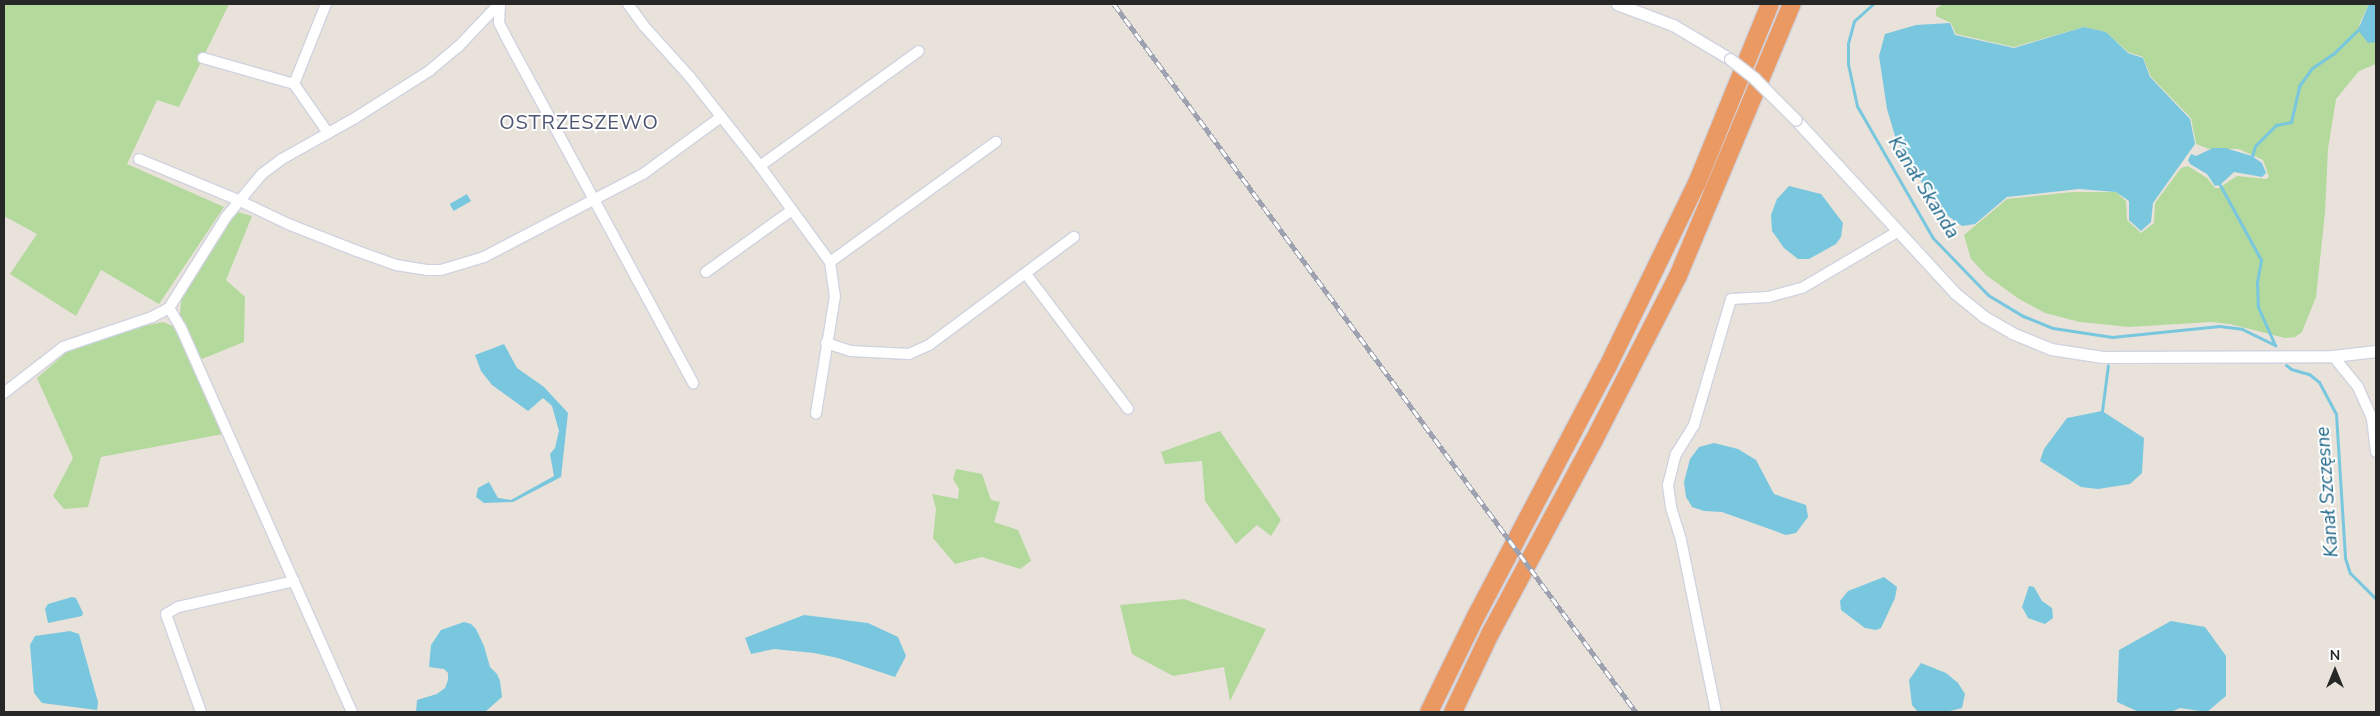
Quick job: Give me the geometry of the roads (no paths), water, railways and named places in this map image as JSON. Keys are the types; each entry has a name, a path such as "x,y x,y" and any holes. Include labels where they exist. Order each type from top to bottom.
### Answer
{"highway":[{"path":"1429,712 1476,616 1607,368 1693,191 1729,109 1770,4"},
{"path":"1453,712 1491,632 1593,442 1678,276 1792,4"}],"street":[{"path":"294,84 326,4"},
{"path":"4,393 63,347 152,317 170,308 186,279 238,200 262,174 282,159 328,134 429,71 458,47 499,4"},
{"path":"499,4 499,23 693,384"},
{"path":"628,4 760,166 830,262 835,296 816,413"},
{"path":"1618,4 1673,25 1730,59 1754,78 1796,120 1955,293 1983,316 2012,333 2051,349 2102,357 2333,356 2376,351"},
{"path":"760,166 918,52"},
{"path":"203,58 294,84 328,134"},
{"path":"139,159 238,200 288,224 357,251 396,265 427,270 441,270 484,257 643,174 721,117"},
{"path":"830,262 996,142"},
{"path":"706,272 792,210"},
{"path":"1716,712 1681,540 1671,507 1668,485 1676,454 1694,426 1731,299 1768,297 1802,288 1898,232"},
{"path":"826,343 851,351 909,354 929,346 1074,237"},
{"path":"1026,274 1128,409"},
{"path":"170,308 181,328 352,712"},
{"path":"2333,356 2358,387 2372,419 2376,452"},
{"path":"201,712 166,614 178,607 294,581"}],"water":[{"path":"2369,4 2376,4 2376,42 2368,43 2358,30"},
{"path":"1950,23 1955,35 2014,48 2084,27 2106,32 2128,53 2143,58 2150,77 2190,119 2195,144 2153,203 2151,222 2141,231 2129,220 2129,201 2116,192 2079,189 2007,197 1975,224 1962,226 1948,216 1912,170 1895,136 1887,109 1879,56 1885,34 1916,25"},
{"path":"2213,148 2225,148 2252,156 2262,163 2266,173 2262,177 2234,172 2220,185 2215,186 2207,174 2190,164 2188,160 2191,154 2196,156"},
{"path":"1789,186 1821,194 1843,223 1841,237 1836,244 1809,259 1798,259 1784,248 1772,231 1771,215 1777,199"},
{"path":"467,194 471,201 454,211 450,204"},
{"path":"504,344 517,368 544,387 568,413 561,477 513,502 484,503 476,497 478,488 489,482 498,498 511,500 554,476 550,454 555,448 559,431 552,406 543,398 528,411 492,385 481,371 475,355"},
{"path":"2102,411 2144,438 2142,473 2130,484 2098,489 2081,487 2040,461 2044,449 2067,418"},
{"path":"1714,443 1738,449 1756,460 1774,494 1806,505 1808,517 1796,533 1786,535 1722,512 1704,511 1692,507 1686,497 1684,482 1690,459 1699,447"},
{"path":"1884,577 1897,587 1895,598 1881,628 1876,630 1865,628 1841,610 1840,601 1848,591"},
{"path":"2029,586 2034,587 2042,601 2052,608 2053,618 2045,624 2028,618 2022,607"},
{"path":"72,597 76,598 83,613 82,616 48,623 45,609 48,604"},
{"path":"804,615 868,623 898,637 906,656 895,677 838,658 814,653 774,649 751,654 745,638"},
{"path":"2171,621 2205,627 2226,656 2226,696 2207,712 2180,708 2171,712 2139,712 2117,702 2119,650"},
{"path":"464,622 471,624 476,629 484,646 490,667 497,674 500,681 502,697 485,712 416,712 417,700 437,694 445,688 448,680 448,673 444,669 429,667 431,645 441,630"},
{"path":"70,631 79,634 98,702 97,710 42,703 34,693 30,645 35,636"},
{"path":"1921,663 1946,673 1958,683 1965,694 1962,708 1950,711 1918,712 1912,705 1909,680"}],"waterway":[{"name":"Kanał Skanda","path":"1873,4 1854,21 1848,43 1848,64 1857,106 1933,238 1988,295 2023,316 2053,328 2112,337 2219,326 2242,329 2275,345"},
{"path":"2252,156 2255,146 2276,125 2291,122 2299,86 2312,68 2333,54 2358,30"},
{"path":"2220,185 2261,260 2257,282 2258,307 2275,345"},
{"path":"2102,411 2108,365"},
{"name":"Kanał Szczęsne","path":"2286,365 2291,369 2309,374 2319,382 2336,414 2345,558 2350,573 2376,599"}],"railway":[{"path":"1114,4 1636,712"}],"district":[{"name":"OSTRZESZEWO","path":"579,122"}]}
